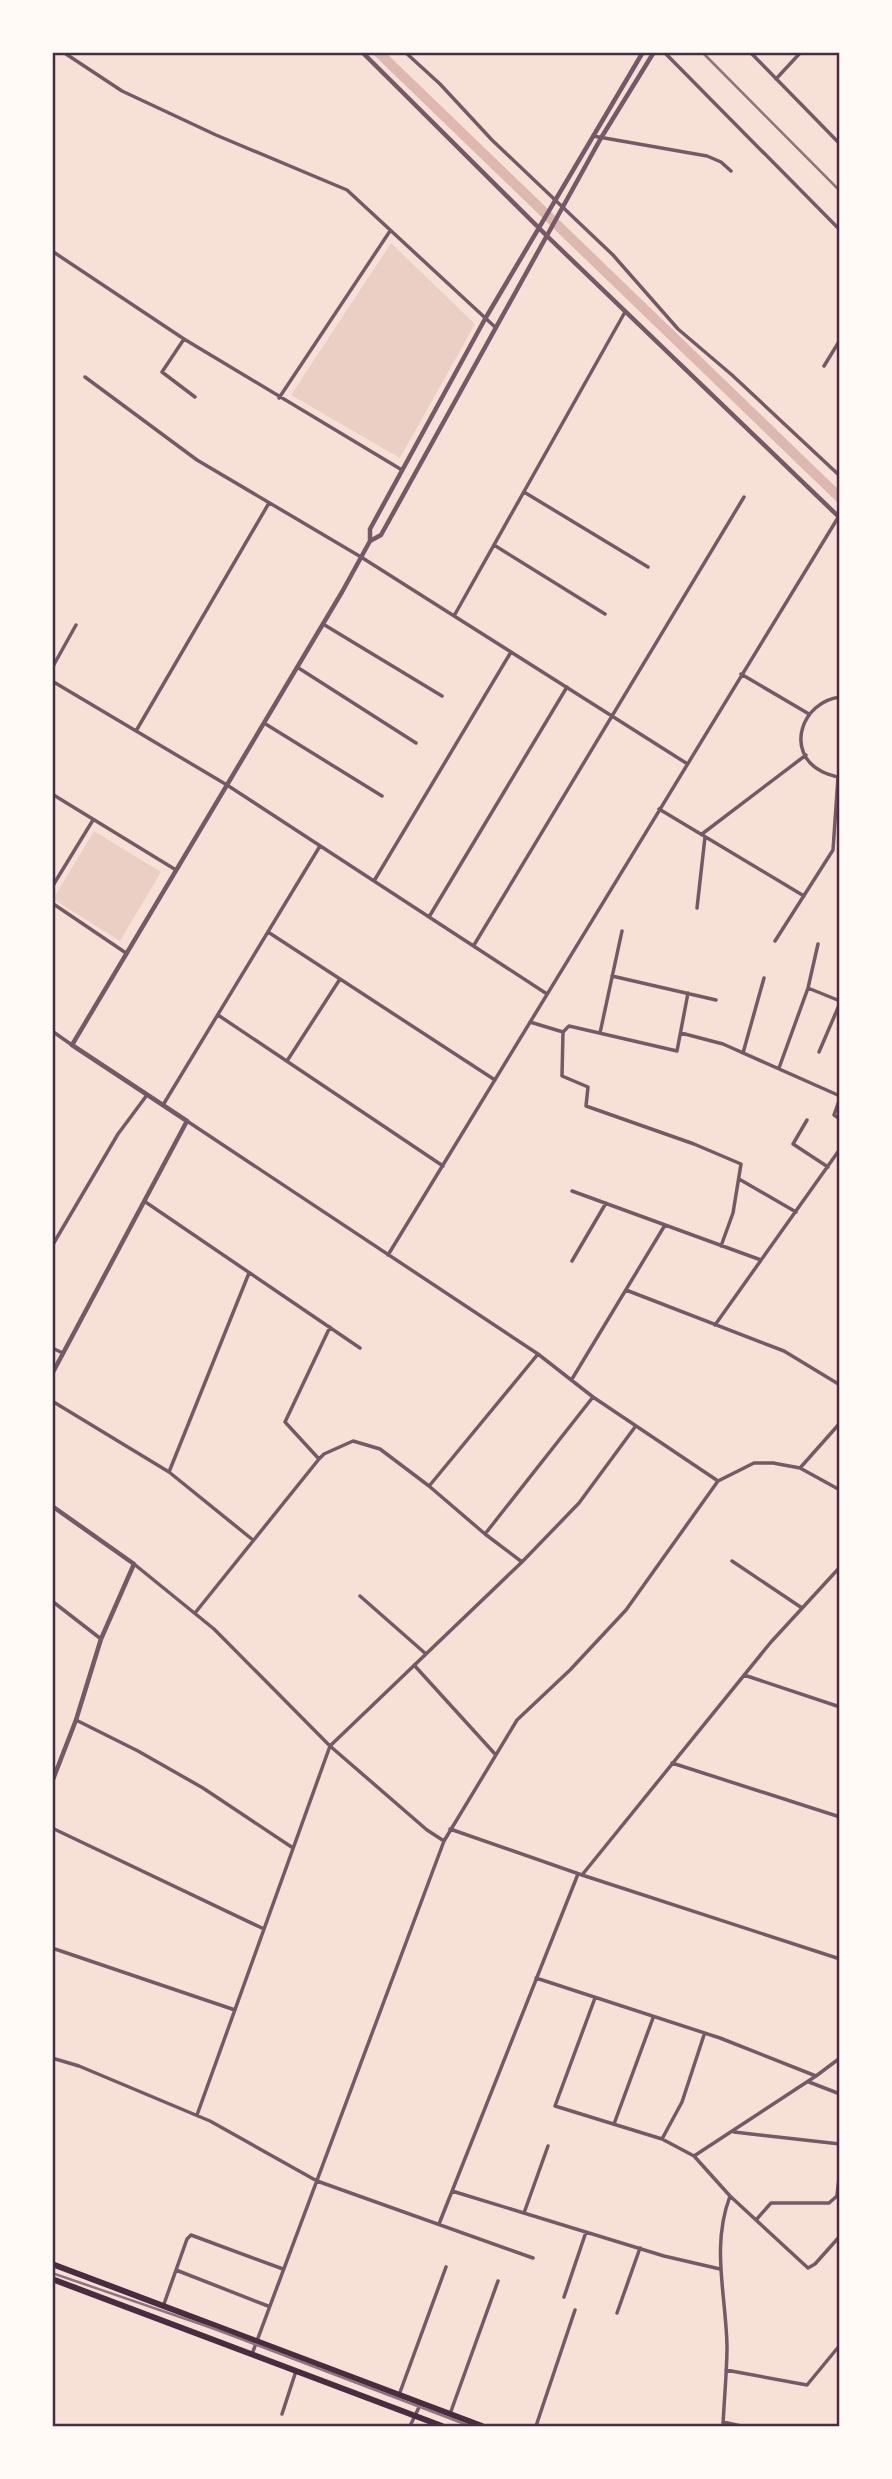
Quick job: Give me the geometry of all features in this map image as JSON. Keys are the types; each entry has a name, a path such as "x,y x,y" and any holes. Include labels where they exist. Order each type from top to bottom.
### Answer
{"highway":[{"path":"52,2263 482,2427"},
{"path":"52,2279 442,2427"}],"street":[{"path":"63,52 122,92 347,190 495,327"},
{"path":"362,52 625,312 839,516 388,1255"},
{"path":"405,52 440,84 492,141 562,210 613,255 678,329 732,375 839,475"},
{"path":"72,1045 361,558 369,541 370,529 485,319 643,52"},
{"path":"369,541 381,535 601,138 654,52"},
{"path":"664,52 839,230"},
{"path":"750,52 839,144"},
{"path":"776,79 801,52"},
{"path":"593,136 707,156 721,162 731,171"},
{"path":"279,398 390,230"},
{"path":"52,251 184,339 402,470"},
{"path":"454,616 625,312"},
{"path":"184,339 162,372 195,397"},
{"path":"824,366 839,340"},
{"path":"85,377 197,460 361,558 687,764"},
{"path":"524,492 648,567"},
{"path":"474,946 744,497"},
{"path":"136,731 269,503"},
{"path":"494,545 605,614"},
{"path":"323,624 442,696"},
{"path":"52,668 76,625"},
{"path":"374,881 511,652"},
{"path":"297,667 416,743"},
{"path":"741,674 809,714"},
{"path":"52,681 227,785 547,994"},
{"path":"429,917 566,687"},
{"path":"775,941 833,850 839,777 821,771 811,763 803,749 801,733 815,705 827,698 839,696"},
{"path":"264,723 382,796"},
{"path":"697,908 703,835 806,755"},
{"path":"52,794 176,870"},
{"path":"659,809 805,897"},
{"path":"52,887 94,819"},
{"path":"162,1106 320,846"},
{"path":"52,903 127,954"},
{"path":"600,1033 622,931"},
{"path":"268,932 495,1080"},
{"path":"778,1069 807,988 818,944"},
{"path":"612,976 716,1000"},
{"path":"743,1053 764,978"},
{"path":"287,1061 340,979"},
{"path":"807,988 839,1002 819,1052"},
{"path":"688,993 677,1051 569,1026 563,1032 562,1076 588,1087 586,1106 741,1164 733,1213 721,1245"},
{"path":"218,1014 443,1166"},
{"path":"530,1022 563,1032"},
{"path":"52,1031 538,1354 635,1427 718,1481"},
{"path":"681,1033 723,1044 839,1097 834,1115 839,1119"},
{"path":"52,1246 82,1191 118,1134 147,1095"},
{"path":"807,1120 793,1143 828,1167"},
{"path":"52,1374 187,1121"},
{"path":"715,1325 839,1149"},
{"path":"739,1179 796,1212"},
{"path":"572,1191 762,1261"},
{"path":"144,1201 360,1348"},
{"path":"572,1262 606,1203"},
{"path":"572,1380 665,1225"},
{"path":"169,1472 249,1273"},
{"path":"626,1290 784,1351 839,1385"},
{"path":"319,1459 285,1422 330,1327"},
{"path":"52,1348 63,1353"},
{"path":"429,1486 538,1354"},
{"path":"485,1534 593,1397"},
{"path":"52,1401 169,1472 253,1540"},
{"path":"800,1468 839,1423"},
{"path":"197,2115 330,1745 522,1562 579,1503 635,1427"},
{"path":"195,1612 319,1459 353,1441 380,1449 522,1562"},
{"path":"252,2354 444,1841 517,1720 570,1670 626,1610 718,1481 754,1463 800,1468 839,1490"},
{"path":"52,1506 134,1564 215,1629 330,1745 427,1830 444,1841"},
{"path":"732,1561 802,1608"},
{"path":"52,1782 76,1720 101,1639 134,1564"},
{"path":"439,2224 536,1978 580,1875 744,1675 839,1567"},
{"path":"360,1596 426,1654"},
{"path":"52,1601 101,1639"},
{"path":"414,1665 496,1755"},
{"path":"744,1675 839,1707"},
{"path":"76,1720 203,1788 293,1848"},
{"path":"673,1763 839,1817"},
{"path":"52,1828 264,1929"},
{"path":"450,1829 580,1875 839,1959"},
{"path":"52,1948 235,2010"},
{"path":"536,1978 704,2035 720,2038 816,2076"},
{"path":"595,1998 555,2106 662,2138 694,2156 730,2196 808,2267 815,2264 839,2236"},
{"path":"614,2124 653,2018"},
{"path":"662,2138 682,2102 704,2035"},
{"path":"52,2058 92,2071 197,2115 317,2181 533,2258"},
{"path":"694,2156 839,2058"},
{"path":"808,2081 839,2094"},
{"path":"732,2132 839,2144"},
{"path":"524,2213 548,2146"},
{"path":"756,2220 771,2203 827,2203 833,2200 838,2190 839,2168"},
{"path":"452,2191 640,2248 720,2269"},
{"path":"730,2196 722,2218 720,2269 727,2345 723,2424 741,2427"},
{"path":"564,2297 586,2232"},
{"path":"164,2304 187,2239 191,2235 283,2269"},
{"path":"617,2313 640,2248"},
{"path":"399,2395 446,2267"},
{"path":"176,2270 268,2306"},
{"path":"450,2415 498,2281"},
{"path":"536,2427 575,2310"},
{"path":"726,2370 807,2385 839,2345"},
{"path":"282,2414 296,2371"},
{"path":"410,2427 421,2403"}],"shaded area":[{"path":"391,243 475,324 400,458 291,395"},
{"path":"94,831 161,872 120,941 53,899"}],"waterway":[{"path":"378,52 840,498"}],"railway":[{"path":"702,52 840,191"},
{"path":"52,2273 212,2328 470,2426"}]}
